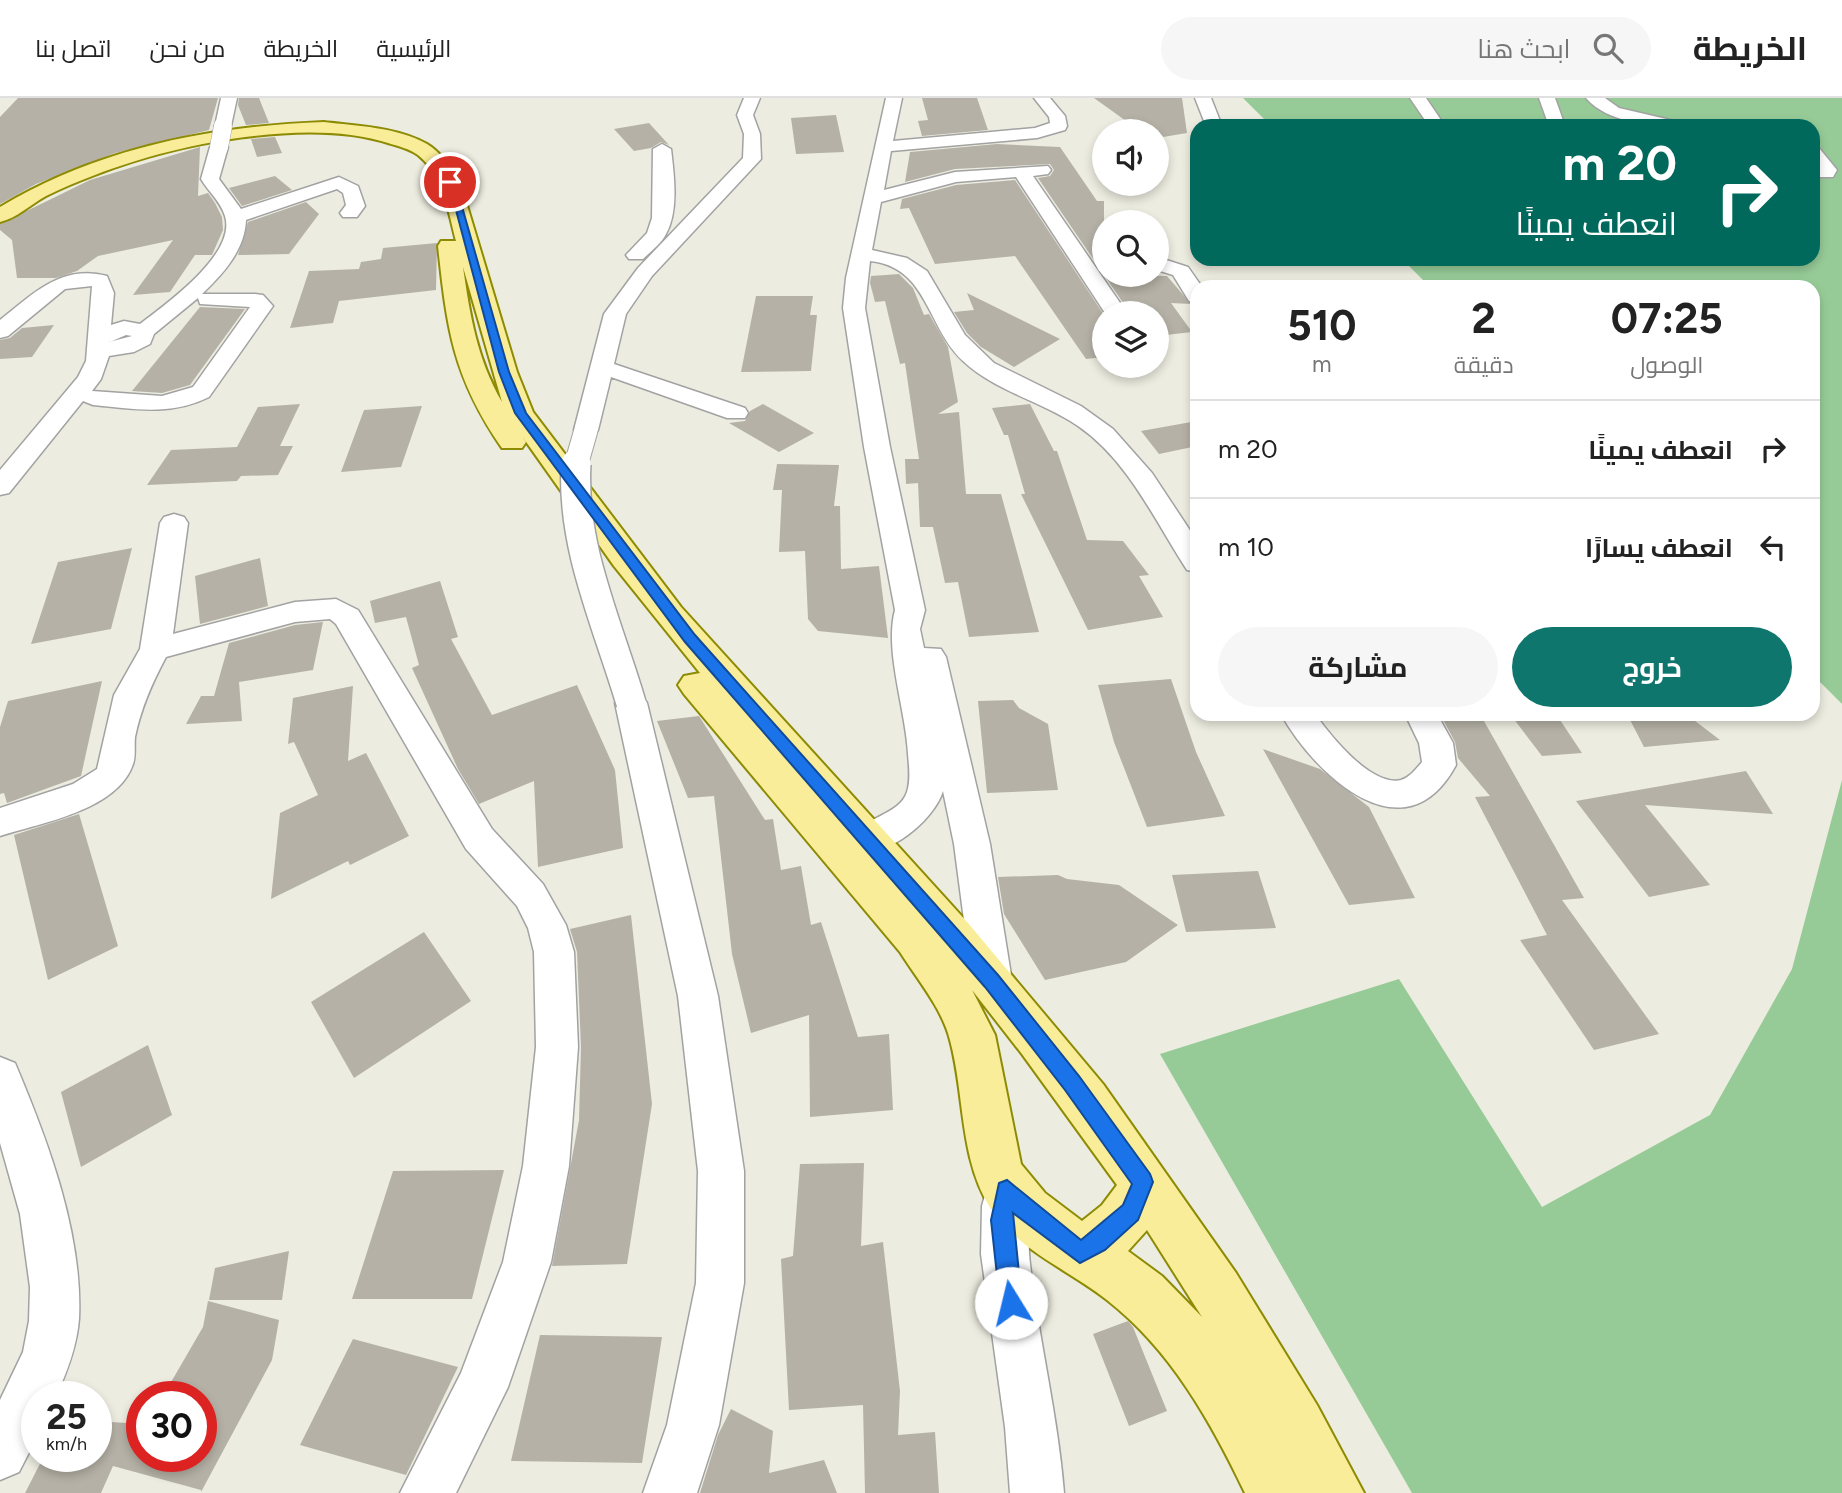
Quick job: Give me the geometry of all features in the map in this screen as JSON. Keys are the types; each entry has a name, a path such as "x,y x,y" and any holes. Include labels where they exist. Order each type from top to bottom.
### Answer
{"main road":[{"path":"223,124 313,118 340,120 418,146 439,166 450,182 462,216 504,372 520,413 690,639 992,981 1072,1083 1143,1182 1288,1408 1334,1493"},
{"path":"0,216 78,173 162,143 247,127 298,124 355,126"},
{"path":"0,230 47,196 124,161 186,144 250,132 314,131 381,141 428,173 428,182 445,224 459,328 473,374 494,415 637,615 787,794 915,939 945,983 972,1035 998,1173 1007,1190 1026,1211 1140,1293 1169,1319 1205,1362 1242,1424 1276,1493"},
{"path":"218,150 265,138 308,136 367,145 390,159"},
{"path":"1080,1252 1098,1243 1131,1212 1143,1182"}],"street":[{"path":"0,509 131,354 138,334 187,298 233,243 237,229 236,218 210,179 229,98"},
{"path":"869,839 920,804 926,793 928,769 905,629 910,610 877,447 854,308 882,147 894,98"},
{"path":"882,147 1037,133 1059,126 1057,116 1042,98"},
{"path":"1203,98 1211,119"},
{"path":"1418,98 1432,119"},
{"path":"1547,98 1554,119"},
{"path":"1594,98 1613,111 1644,119"},
{"path":"670,1493 693,1425 720,1283 721,1171 698,996 631,703 580,534 576,464 615,314 629,292 700,212 752,159 754,148 743,102"},
{"path":"629,292 622,279 623,273 661,225 665,168 662,149"},
{"path":"1820,160 1828,170 1827,173 1820,172"},
{"path":"875,198 955,177 1042,170"},
{"path":"1021,171 1108,301"},
{"path":"236,218 340,182 352,190 356,206 350,213"},
{"path":"862,255 881,255 909,265 920,275 969,354 1004,379 1067,407 1104,434 1123,455 1190,553"},
{"path":"1079,257 1092,258"},
{"path":"1169,266 1181,271 1190,285"},
{"path":"0,331 53,289 78,279 94,279 103,283 98,320 98,361 89,379 0,487"},
{"path":"93,398 170,402 189,399 201,392 262,306 255,300 208,299"},
{"path":"100,308 138,334"},
{"path":"100,341 115,330 138,334"},
{"path":"601,367 661,386 691,400 736,413"},
{"path":"0,822 85,794 109,778 117,763 118,740 130,695 155,649 174,523"},
{"path":"155,649 295,611 336,609 347,617 472,828 530,895 547,925 554,952 557,1047 546,1166 527,1262 482,1387 428,1493"},
{"path":"910,610 922,624 953,749 972,844 992,981"},
{"path":"1302,721 1316,742 1346,773 1375,792 1406,796 1429,782 1439,765 1436,743 1425,721"},
{"path":"0,1078 51,1250 56,1302 48,1352 5,1433"},
{"path":"1007,1190 1001,1220 1005,1261 1035,1451 1037,1493"}],"green space":[{"path":"1243,98 1842,98 1842,704 1820,682 1820,280 1423,280 1409,266 1820,266 1820,119 1264,119"},
{"path":"1842,780 1842,1493 1412,1493 1160,1054 1399,979 1542,1207 1710,1115 1792,969"}],"building":[{"path":"18,98 218,98 209,130 115,153 36,184 0,204 0,117"},
{"path":"239,98 259,98 269,123 246,125 238,105"},
{"path":"922,98 977,98 988,130 922,136 918,121 928,120"},
{"path":"1094,98 1182,98 1187,133 1169,136 1169,119 1123,119"},
{"path":"836,115 844,152 796,154 791,118"},
{"path":"649,123 669,145 661,142 651,148 634,151 614,129"},
{"path":"275,137 282,153 257,157 251,139"},
{"path":"997,144 1060,147 1092,196 1097,201 1104,201 1104,210 1092,210 1092,257 1038,178 1050,176 1054,170 1050,164 955,169 905,182 910,152"},
{"path":"200,147 198,196 208,193 222,217 223,230 212,255 195,255 170,292 133,295 173,240 98,256 77,271 56,278 17,278 12,240 0,230 0,224 90,180"},
{"path":"275,176 292,190 242,206 229,188"},
{"path":"1015,180 1095,301 1092,301 1092,358 1086,359 1015,256 935,264 909,208 900,209 902,199 956,185"},
{"path":"306,202 319,214 289,254 238,255 248,222"},
{"path":"437,243 436,290 339,301 333,323 290,328 309,271 359,269 361,262 381,259 383,248"},
{"path":"899,274 913,288 924,315 929,314 948,347 958,402 938,414 959,412 966,494 1001,494 1039,632 969,637 958,582 945,583 933,527 920,527 918,483 906,484 905,459 919,459 905,363 900,364 885,301 875,302 870,283 871,276"},
{"path":"1169,278 1190,303 1171,303 1190,332 1169,335 1169,301 1122,301 1112,287 1169,287"},
{"path":"967,293 1060,339 1014,367 981,347 967,333 954,312 974,310"},
{"path":"756,296 813,296 810,315 817,315 811,371 741,372"},
{"path":"200,307 245,309 190,385 162,393 132,391"},
{"path":"54,325 32,357 0,359 0,340 10,338 22,328"},
{"path":"300,404 280,446 293,446 278,475 241,476 237,481 147,485 171,450 237,447 258,407"},
{"path":"763,404 814,433 779,452 729,423 745,421 750,411"},
{"path":"1030,404 1054,451 1057,451 1087,540 1123,541 1149,575 1139,576 1163,617 1088,630 1021,494 1025,494 1008,435 1004,435 992,408"},
{"path":"422,406 401,467 341,472 364,410"},
{"path":"1190,422 1190,447 1159,454 1141,431"},
{"path":"777,464 839,465 834,506 840,506 841,569 879,566 888,638 818,631 808,619 805,551 779,552 782,490 773,490"},
{"path":"132,548 111,629 31,644 58,562"},
{"path":"260,558 268,606 200,624 195,576"},
{"path":"440,581 458,637 451,639 492,715 577,685 615,770 623,848 538,867 534,781 479,804 458,769 412,668 419,665 406,617 375,623 370,601"},
{"path":"323,622 313,670 239,682 242,721 186,724 201,696 214,696 229,643 295,625"},
{"path":"1171,679 1196,752 1225,816 1147,827 1114,742 1098,685"},
{"path":"102,681 81,776 7,803 4,793 0,794 0,727 8,701"},
{"path":"353,686 348,761 366,753 409,836 350,865 348,861 271,899 280,813 318,795 294,742 288,744 293,698"},
{"path":"1013,700 1019,708 1048,724 1058,790 987,793 978,701"},
{"path":"699,716 765,820 773,819 781,870 801,866 811,925 821,922 858,1037 889,1034 893,1110 810,1117 809,1015 751,1033 732,954 714,796 688,798 657,721"},
{"path":"1444,721 1484,721 1584,898 1562,900 1659,1034 1594,1050 1520,940 1547,935 1475,797 1490,796 1458,758 1455,742"},
{"path":"1515,721 1561,721 1582,753 1542,756"},
{"path":"1631,721 1695,721 1720,740 1644,747"},
{"path":"1263,749 1320,769 1369,807 1415,898 1349,905"},
{"path":"1746,771 1773,814 1645,805 1710,885 1649,897 1576,801"},
{"path":"79,814 118,946 48,980 14,835"},
{"path":"1258,871 1276,928 1186,932 1172,875"},
{"path":"1058,875 1067,879 1119,885 1178,925 1126,962 1045,980 1004,914 998,877"},
{"path":"631,915 652,1104 627,1264 552,1266 579,1120 581,1047 577,952 570,929"},
{"path":"424,932 471,1001 354,1078 311,1002"},
{"path":"148,1045 172,1115 81,1167 61,1092"},
{"path":"864,1163 861,1246 883,1242 900,1391 898,1435 935,1432 939,1493 865,1493 863,1405 789,1410 781,1259 793,1256 800,1164"},
{"path":"504,1170 472,1299 352,1299 393,1171"},
{"path":"289,1251 282,1300 209,1300 215,1268"},
{"path":"208,1301 279,1320 272,1360 217,1462 217,1381 172,1381 203,1327"},
{"path":"1128,1321 1133,1327 1167,1411 1129,1426 1093,1334"},
{"path":"540,1335 662,1337 642,1463 511,1461"},
{"path":"353,1339 458,1367 406,1475 300,1445"},
{"path":"731,1409 773,1431 769,1473 824,1460 837,1493 700,1493 718,1435"},
{"path":"112,1422 126,1423 126,1470 113,1466 112,1468"},
{"path":"36,1472 110,1472 101,1493 25,1493"},
{"path":"135,1472 212,1472 201,1490"}],"route":[{"path":"450,182 466,228 504,372 520,413 690,639 992,981 1072,1083 1143,1182 1131,1212 1098,1243 1080,1252 1026,1211 1007,1190 1001,1220 1011,1303"}]}
